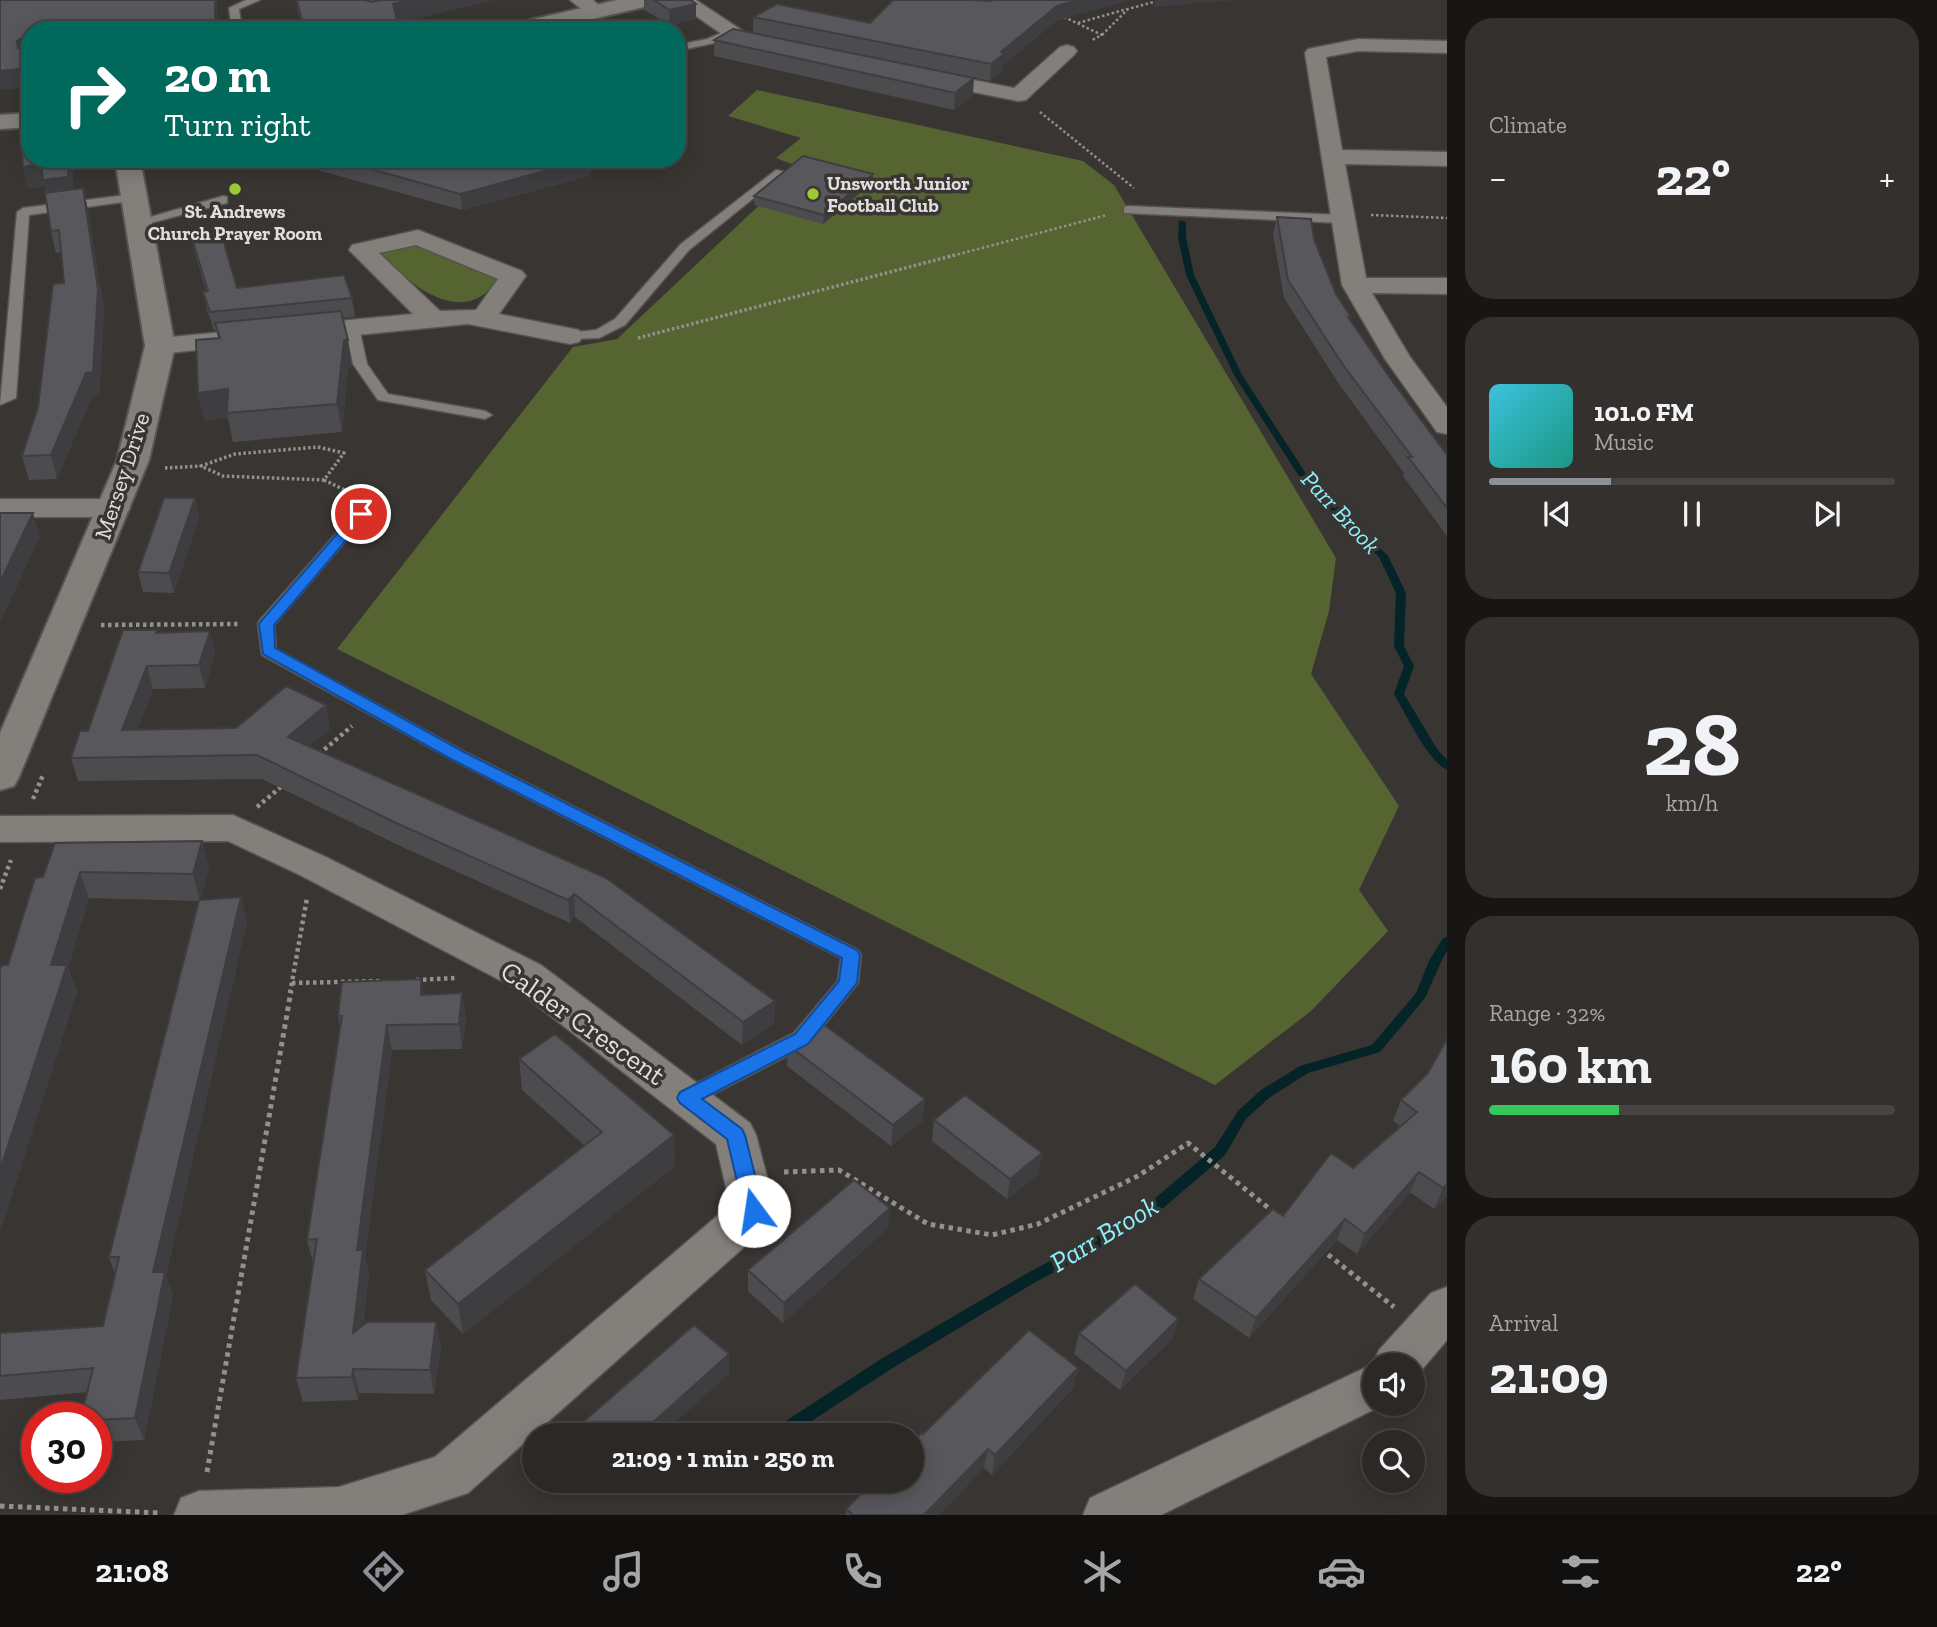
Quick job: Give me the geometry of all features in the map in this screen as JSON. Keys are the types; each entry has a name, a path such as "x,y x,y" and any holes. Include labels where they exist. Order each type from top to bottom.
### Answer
{"street":[{"path":"542,21 588,5 645,0"},
{"path":"683,0 743,40 795,50"},
{"path":"1447,47 1359,46 1315,53 1355,285 1398,359 1447,426"},
{"path":"913,74 1018,95 1067,51"},
{"path":"0,122 21,121"},
{"path":"1332,157 1447,159"},
{"name":"Mersey Drive","path":"0,777 116,508 135,453 160,346 129,168"},
{"path":"433,319 362,250 418,237 513,276 482,319"},
{"path":"1355,285 1447,286"},
{"path":"160,346 468,316 570,336"},
{"path":"0,508 116,508"},
{"name":"Calder Crescent","path":"0,830 233,828 527,976 735,1135 754,1211 450,1476 339,1511 199,1515"},
{"path":"1406,1353 1436,1319"},
{"path":"1108,1515 1362,1391"}],"lane":[{"path":"236,21 234,8 255,0"},
{"path":"686,46 710,41 731,32"},
{"path":"570,336 599,334 621,322 685,247 780,172"},
{"path":"0,401 9,397 23,212 136,210 223,200"},
{"path":"1128,210 1343,216"},
{"path":"352,327 360,363 383,397 485,415"},
{"path":"361,514 266,624 268,650 459,756 851,955 848,983 801,1039 687,1098"}],"path":[{"path":"1077,23 1161,0"},
{"path":"1102,35 1128,9"},
{"path":"1018,95 1146,198 1156,211"},
{"path":"628,341 1128,210"},
{"path":"1343,216 1447,218"},
{"path":"160,468 201,466 235,454 318,447 344,453 324,480 223,476 201,466"},
{"path":"101,625 266,624"},
{"path":"313,759 372,708"},
{"path":"233,828 293,776"},
{"path":"0,1506 199,1515 313,866"},
{"path":"402,980 458,978"},
{"path":"292,983 389,981"},
{"path":"745,1173 839,1170 929,1224 992,1235 1038,1224 1138,1176 1188,1143 1285,1221"},
{"path":"1318,1246 1436,1319"}],"green space":[{"path":"757,90 1083,161 1114,185 1336,558 1329,611 1311,674 1399,806 1359,890 1388,931 1311,1011 1215,1085 337,649 573,347 617,339 800,167 776,158 801,138 728,116"},
{"path":"416,242 499,276 498,279 488,291 476,299 452,302 439,298 415,285 388,263 381,253 387,248"}],"building":[{"path":"0,0 215,0 215,21 21,21 21,39 17,41 18,48 21,49 21,69 0,71"},
{"path":"297,0 409,0 393,4 397,21 302,21"},
{"path":"654,0 691,0 696,4 669,10"},
{"path":"893,0 1077,0 1057,6 1001,52 1004,54 991,64 753,17 777,4 870,23"},
{"path":"733,29 974,78 955,93 714,40"},
{"name":"Unsworth Junior Football Club","path":"803,156 873,174 824,215 754,196"},
{"path":"42,168 68,168 68,177 43,180"},
{"path":"367,168 556,168 460,194"},
{"path":"83,188 98,289 93,372 86,373 51,455 22,456 38,407 53,284 64,283 59,230 51,231 45,193"},
{"path":"1277,217 1311,219 1314,239 1336,294 1351,317 1348,317 1447,455 1447,508 1343,365 1288,280"},
{"path":"220,229 237,288 344,275 352,298 210,312 203,292 208,291 190,232"},
{"path":"341,311 348,340 344,340 337,404 227,413 228,389 198,393 196,340 220,338 215,323"},
{"path":"164,498 195,498 169,573 138,572"},
{"path":"0,513 33,513 0,582"},
{"path":"123,630 158,630 156,633 210,631 199,665 147,666 122,730 236,728 286,686 326,705 288,737 606,878 775,1001 743,1022 574,894 568,900 394,822 257,755 71,758 80,731 88,731"},
{"path":"202,841 193,874 80,872 51,965 67,965 0,1170 0,969 2,965 8,965 35,878 43,877 55,843"},
{"path":"241,897 153,1272 165,1272 135,1418 112,1419 112,1402 85,1402 93,1368 0,1376 0,1333 103,1326 119,1257 109,1257 199,900"},
{"path":"421,979 421,995 462,993 459,1024 387,1025 357,1250 363,1250 353,1333 367,1322 436,1322 430,1370 353,1369 352,1377 296,1378 317,1239 307,1240 342,1016 338,1016 342,982"},
{"path":"819,1021 925,1099 893,1125 788,1045"},
{"path":"555,1034 674,1135 458,1304 425,1270 602,1132 519,1059"},
{"path":"1447,1039 1447,1184 1443,1188 1419,1172 1365,1234 1345,1219 1256,1318 1199,1279 1273,1209 1283,1216 1331,1153 1353,1168 1417,1112 1401,1100 1428,1073"},
{"path":"965,1095 1042,1153 1010,1179 934,1120"},
{"path":"854,1180 890,1208 784,1303 748,1270"},
{"path":"1135,1284 1178,1319 1126,1371 1079,1333"},
{"path":"694,1325 729,1354 652,1423 582,1423"},
{"path":"1029,1330 1078,1368 995,1455 988,1449 924,1515 853,1515 846,1509 862,1493 924,1493 924,1433"}],"waterway":[{"name":"Parr Brook","path":"1182,222 1182,237 1190,275 1238,375 1307,482 1383,556 1401,593 1399,646 1409,666 1399,694 1433,751 1447,766"},
{"name":"Parr Brook","path":"795,1423 886,1364 1029,1279 1142,1218 1220,1151 1242,1115 1265,1094 1304,1069 1376,1049 1421,995 1435,961 1447,941"}],"place":[{"name":"St. Andrews Church Prayer Room","path":"235,189"},
{"name":"Unsworth Junior Football Club","path":"813,194"}],"route":[{"path":"361,514 266,624 268,650 459,756 851,955 848,983 801,1039 687,1098 735,1135 754,1211"}]}
